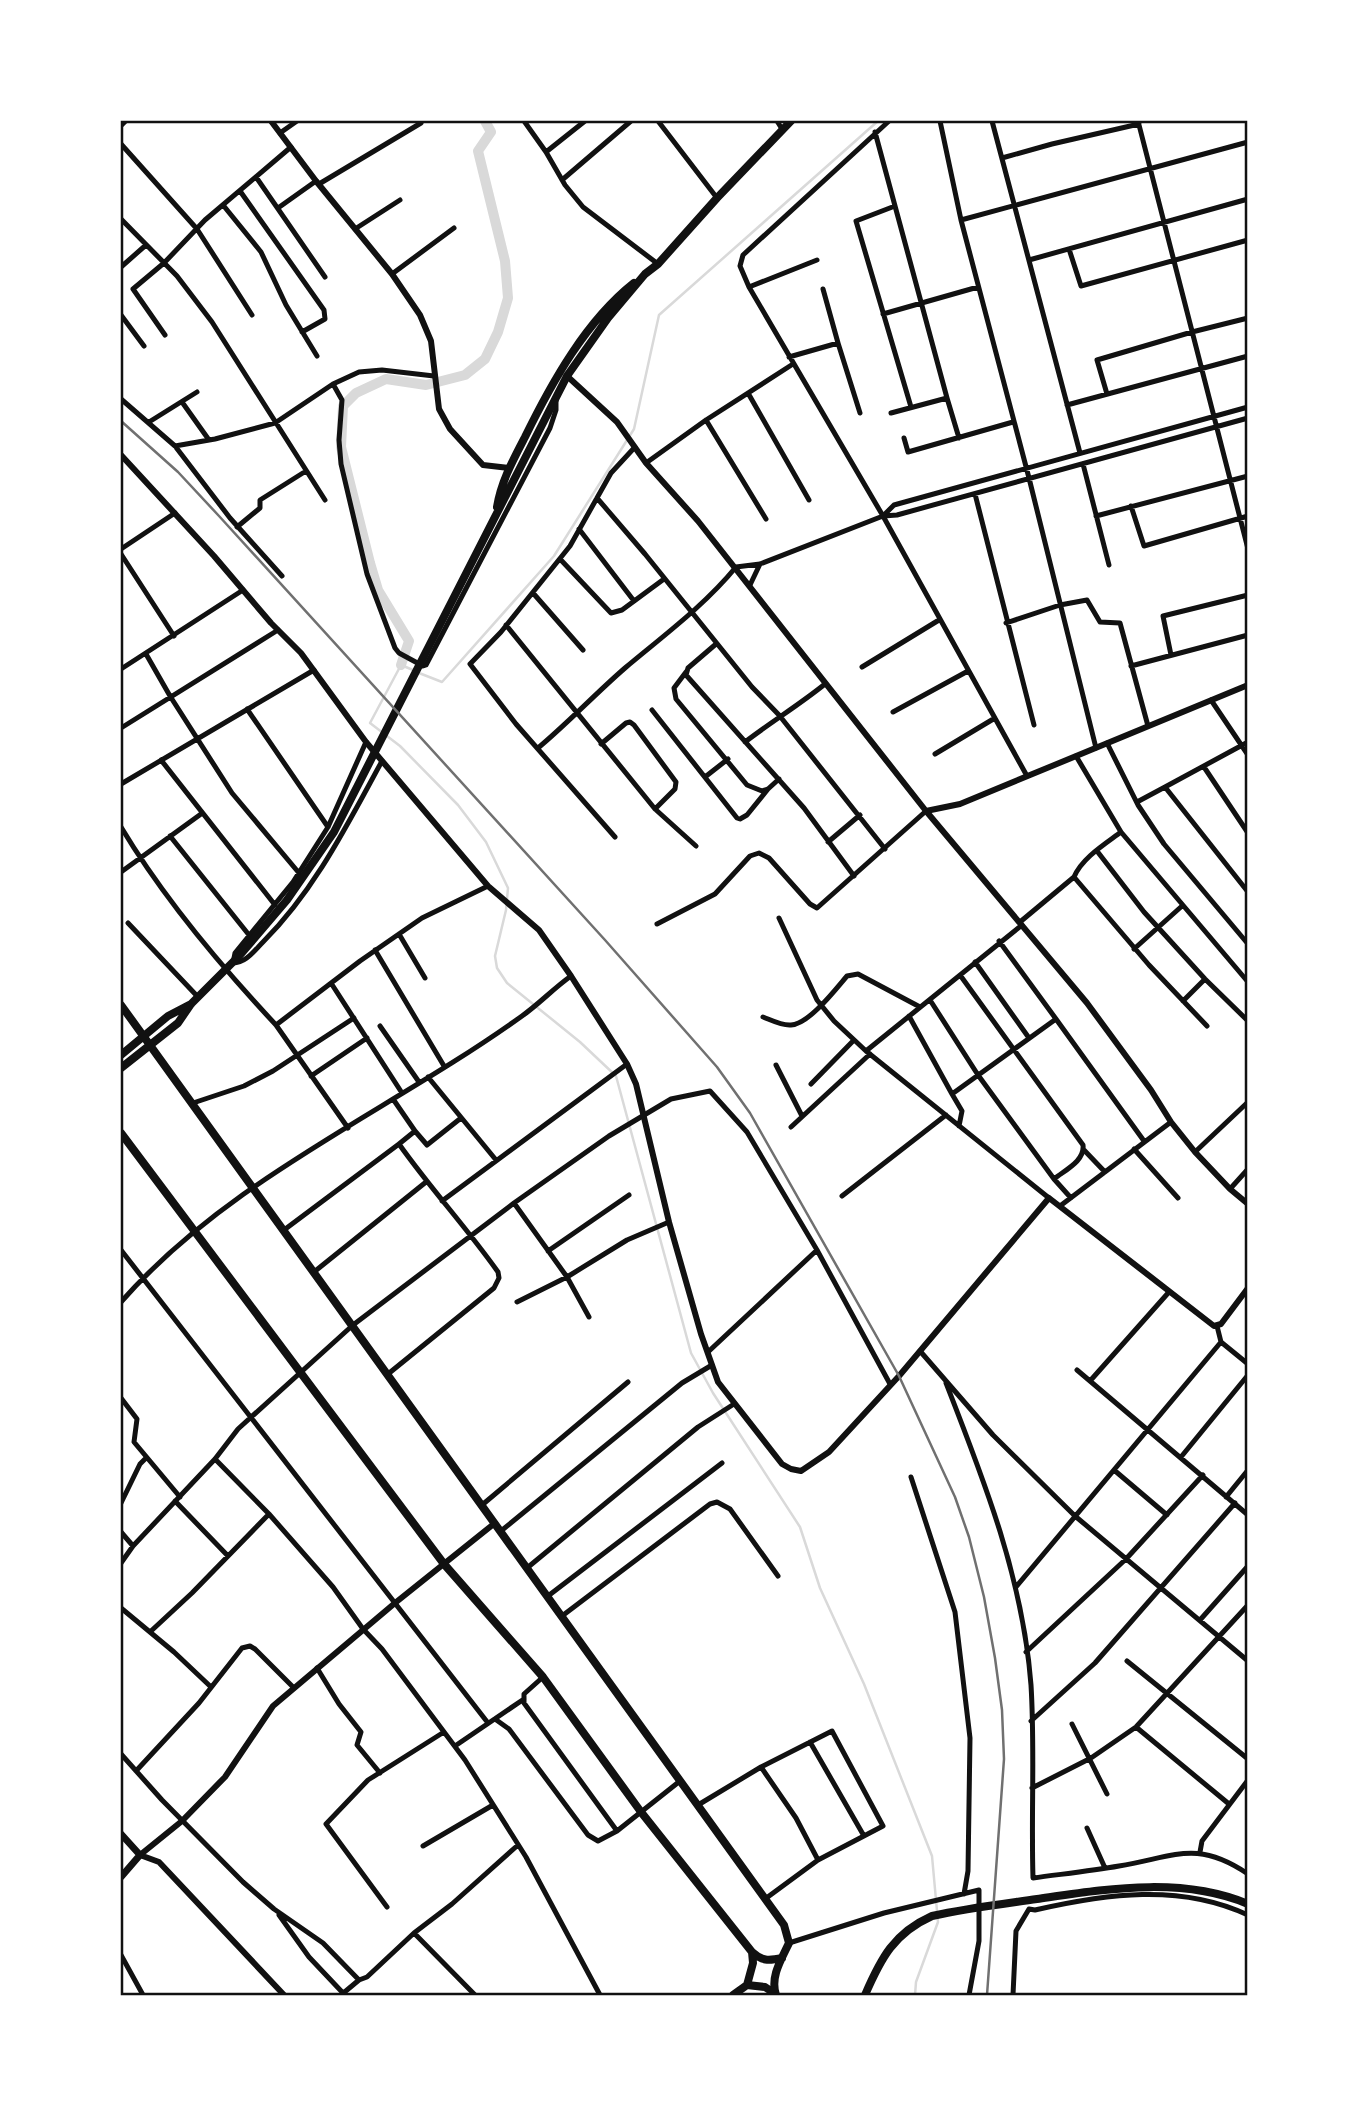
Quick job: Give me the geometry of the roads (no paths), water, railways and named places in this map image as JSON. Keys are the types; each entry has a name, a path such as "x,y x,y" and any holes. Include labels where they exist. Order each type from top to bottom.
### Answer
{"main road":[{"path":"495,517 499,492 509,468 561,369 605,310 619,295 658,264 780,125 791,121"},
{"path":"121,1068 178,1023 191,1004 233,963 288,900 334,832 567,376 608,318 645,274"},
{"path":"121,1055 168,1016 191,1004"},
{"path":"121,1005 784,1925 789,1943 776,1973 775,1994"},
{"path":"121,1133 444,1564 543,1677 641,1812 752,1952 767,1961 782,1958"},
{"path":"121,1834 140,1855 121,1877"},
{"path":"864,1995 896,1939 918,1922 932,1916 1125,1887 1178,1888 1248,1904"},
{"path":"733,1995 747,1985 753,1964 752,1952"},
{"path":"747,1985 765,1987 775,1994"}],"street":[{"path":"121,125 125,121"},
{"path":"271,121 317,183 392,274 420,315 431,341 439,410 450,429 483,465 509,468"},
{"path":"280,133 297,121"},
{"path":"524,121 583,207 658,264"},
{"path":"546,152 585,121"},
{"path":"562,180 631,121"},
{"path":"658,121 717,198"},
{"path":"889,121 743,255 740,266 749,287 883,516 1027,776"},
{"path":"940,121 961,220 1096,748"},
{"path":"992,121 1080,453"},
{"path":"1002,158 1139,122 1248,549"},
{"path":"278,208 421,123"},
{"path":"875,132 959,438"},
{"path":"961,220 1248,142"},
{"path":"121,144 197,229 252,314"},
{"path":"166,335 133,289 164,263 223,205 291,147"},
{"path":"256,177 325,277"},
{"path":"240,191 324,310 325,319 302,332"},
{"path":"1028,260 1248,199"},
{"path":"355,229 400,200"},
{"path":"223,205 261,252 286,305 317,356"},
{"path":"895,206 856,221 911,407"},
{"path":"121,219 164,263 212,322 325,500"},
{"path":"392,274 454,228"},
{"path":"1069,248 1081,286 1248,240"},
{"path":"121,267 146,245"},
{"path":"749,287 817,260"},
{"path":"883,314 978,287"},
{"path":"823,289 859,413"},
{"path":"121,315 144,346"},
{"path":"1107,394 1097,360 1248,318"},
{"path":"789,357 838,343"},
{"path":"1067,405 1248,356"},
{"path":"646,463 706,420 793,364"},
{"path":"175,446 275,423 333,384 369,370 435,376"},
{"path":"567,376 617,422 646,463 736,567 926,811 1087,1003 1195,1152 1248,1204"},
{"path":"333,384 342,400 338,453 367,575 393,644 399,653 421,666 426,665 550,428 556,401"},
{"path":"149,422 197,392"},
{"path":"748,393 809,500"},
{"path":"891,413 947,398"},
{"path":"121,399 175,446 237,527 282,576"},
{"path":"182,401 209,440"},
{"path":"883,516 894,505 1248,407"},
{"path":"538,748 691,612 736,567 760,564 883,516 897,515 1248,418"},
{"path":"706,420 766,519"},
{"path":"904,438 908,452 1013,422"},
{"path":"615,837 470,664 506,625 559,559 611,473 635,447"},
{"path":"121,454 278,630 302,653 366,742 488,886 540,930 571,976 636,1084 641,1118 666,1223 708,1352 709,1367 731,1405 782,1464 801,1471 830,1452 920,1351 1049,1198"},
{"path":"1083,464 1109,565"},
{"path":"237,527 260,508 260,500 306,471"},
{"path":"1096,516 1248,476"},
{"path":"975,494 1034,725"},
{"path":"597,498 716,644 779,715 885,849"},
{"path":"1132,506 1144,546 1248,516"},
{"path":"174,636 121,552 175,513"},
{"path":"579,529 634,601"},
{"path":"559,559 611,613 622,610 664,579"},
{"path":"750,585 760,564"},
{"path":"121,659 123,668 243,590"},
{"path":"533,593 583,650"},
{"path":"1171,655 1163,616 1248,594"},
{"path":"1006,623 1060,605 1087,600 1100,622 1120,623 1148,726"},
{"path":"862,667 939,620"},
{"path":"506,625 655,809 696,846"},
{"path":"121,728 278,630"},
{"path":"1132,666 1248,635"},
{"path":"716,644 686,671 674,688 676,699 752,788 762,791 768,789"},
{"path":"146,654 196,739 233,793 299,873"},
{"path":"121,784 314,670"},
{"path":"686,671 688,678 779,779 854,876"},
{"path":"893,712 968,671"},
{"path":"745,742 825,684"},
{"path":"657,924 715,894 750,856 755,854 763,854 769,858 814,907 821,906 926,811 960,804 1248,685"},
{"path":"1139,805 1246,749 1211,700"},
{"path":"247,709 328,827"},
{"path":"652,709 740,819 747,815 779,779"},
{"path":"935,754 995,718"},
{"path":"601,744 626,723 634,724 676,782 675,789 655,809"},
{"path":"366,742 328,827 299,873 235,953 233,963 246,959 301,899 336,846 382,761"},
{"path":"1107,743 1139,805 1164,844 1248,944"},
{"path":"1076,756 1119,829 1248,982"},
{"path":"705,777 728,759"},
{"path":"161,760 275,905"},
{"path":"1206,770 1248,833"},
{"path":"1167,790 1248,892"},
{"path":"121,872 201,814"},
{"path":"828,842 860,815"},
{"path":"121,827 139,858 225,971 276,1025 348,1128"},
{"path":"790,1127 868,1052 1074,877 1077,870 1119,829"},
{"path":"170,836 249,935"},
{"path":"1097,851 1157,928 1248,1021"},
{"path":"1074,877 1134,948 1207,1026"},
{"path":"276,1025 422,918 488,886"},
{"path":"1134,948 1182,906"},
{"path":"779,918 821,1005 855,1040 1049,1198 1217,1326 1221,1342 1248,1364"},
{"path":"128,923 198,997"},
{"path":"399,934 425,978"},
{"path":"999,941 1144,1141"},
{"path":"376,950 444,1066"},
{"path":"975,962 1029,1038"},
{"path":"763,1017 791,1025 800,1023 852,974 858,974 920,1007"},
{"path":"960,975 1084,1150 1105,1172"},
{"path":"121,1302 142,1278 195,1232 254,1187 529,1011 571,976"},
{"path":"1183,1001 1205,979"},
{"path":"331,983 402,1093"},
{"path":"930,1000 978,1075 1054,1179 1071,1198"},
{"path":"909,1016 962,1111 959,1126"},
{"path":"193,1103 244,1086 354,1018"},
{"path":"952,1094 1056,1019"},
{"path":"380,1026 419,1082"},
{"path":"312,1076 367,1038"},
{"path":"811,1084 855,1040"},
{"path":"442,1201 626,1065"},
{"path":"776,1065 802,1116"},
{"path":"428,1077 496,1160"},
{"path":"121,1563 133,1546 215,1459 226,1442 353,1325 514,1203 670,1098 710,1091 747,1132 817,1250 890,1384"},
{"path":"393,1099 427,1145 461,1118"},
{"path":"1195,1152 1248,1102"},
{"path":"842,1196 946,1115"},
{"path":"1060,1206 1171,1122"},
{"path":"284,1230 415,1131"},
{"path":"388,1374 499,1283 498,1272 471,1234 426,1182 398,1144"},
{"path":"1134,1149 1178,1199"},
{"path":"1054,1179 1081,1158 1084,1150"},
{"path":"1230,1189 1248,1169"},
{"path":"314,1272 426,1182"},
{"path":"548,1251 629,1195"},
{"path":"514,1203 567,1277 589,1317"},
{"path":"517,1302 567,1277 627,1240 666,1223"},
{"path":"121,1250 488,1723"},
{"path":"708,1352 817,1250"},
{"path":"121,1266 128,1259"},
{"path":"1217,1326 1248,1288"},
{"path":"1090,1381 1169,1292"},
{"path":"1016,1587 1221,1342"},
{"path":"920,1351 993,1435 1075,1516 1247,1658"},
{"path":"501,1531 695,1375 709,1367"},
{"path":"1077,1370 1248,1515"},
{"path":"1181,1457 1248,1375"},
{"path":"482,1504 628,1382"},
{"path":"946,1382 982,1472 1016,1587 1031,1685 1033,1878 1105,1868 1166,1854 1200,1852 1218,1857 1248,1874"},
{"path":"121,1398 137,1419 134,1442 178,1499 228,1556"},
{"path":"527,1568 731,1405"},
{"path":"121,1503 140,1464 146,1458"},
{"path":"215,1459 269,1514 333,1587 455,1746 518,1845 600,1995"},
{"path":"548,1596 722,1463"},
{"path":"1114,1470 1167,1516"},
{"path":"1226,1497 1248,1471"},
{"path":"1026,1652 1126,1559 1203,1475"},
{"path":"911,1477 955,1612 970,1738 968,1871 964,1894"},
{"path":"562,1616 710,1504 717,1502 730,1509 778,1576"},
{"path":"1031,1721 1095,1663 1235,1503"},
{"path":"150,1632 269,1514"},
{"path":"140,1855 182,1821 225,1777 273,1706 395,1602 495,1523"},
{"path":"121,1532 133,1546"},
{"path":"1200,1620 1248,1566"},
{"path":"1032,1788 1091,1758 1136,1727 1248,1605"},
{"path":"121,1608 211,1688"},
{"path":"136,1771 199,1703 238,1651 246,1646 255,1649 294,1688"},
{"path":"1127,1661 1248,1759"},
{"path":"317,1668 339,1704 362,1732 357,1745 380,1773"},
{"path":"455,1746 524,1699 528,1690 543,1677"},
{"path":"524,1699 527,1707 617,1831"},
{"path":"495,1718 509,1729 588,1835 598,1842 617,1831 680,1781"},
{"path":"1072,1724 1107,1794"},
{"path":"1136,1727 1228,1804"},
{"path":"698,1805 761,1767 832,1731 883,1826 818,1860 765,1899"},
{"path":"387,1907 326,1824 368,1780 444,1732"},
{"path":"810,1742 864,1836"},
{"path":"121,1754 243,1882 274,1909 323,1943 359,1980"},
{"path":"761,1767 796,1818 818,1860"},
{"path":"1200,1852 1202,1840 1248,1780"},
{"path":"423,1846 493,1805"},
{"path":"1087,1828 1105,1868"},
{"path":"274,1909 309,1957 342,1994 367,1977 414,1933 453,1904 518,1845"},
{"path":"140,1855 159,1861 284,1995"},
{"path":"789,1943 884,1913 979,1890 979,1941 969,1995"},
{"path":"1013,1995 1016,1931 1029,1909 1096,1897 1149,1894 1193,1898 1248,1915"},
{"path":"414,1933 475,1995"},
{"path":"121,1955 143,1995"}],"waterway":[{"path":"401,665 409,641 378,590 370,563 341,447 343,406 356,393 386,379 426,385 465,375 485,359 498,332 508,298 505,261 478,151 491,132 485,121"},
{"path":"419,673 442,682 554,556 634,429 659,315 878,121"},
{"path":"413,670 401,665 370,723 400,746 458,805 486,842 508,888 506,910 495,956 497,968 507,983 580,1042 616,1076 691,1353 713,1393 800,1527 820,1588 864,1684 932,1856 938,1922 916,1982 915,1995"}],"railway":[{"path":"121,421 178,472 219,516 717,1067 750,1113 899,1376 955,1497 969,1537 995,1658 1002,1710 1004,1759 987,1995"}]}
